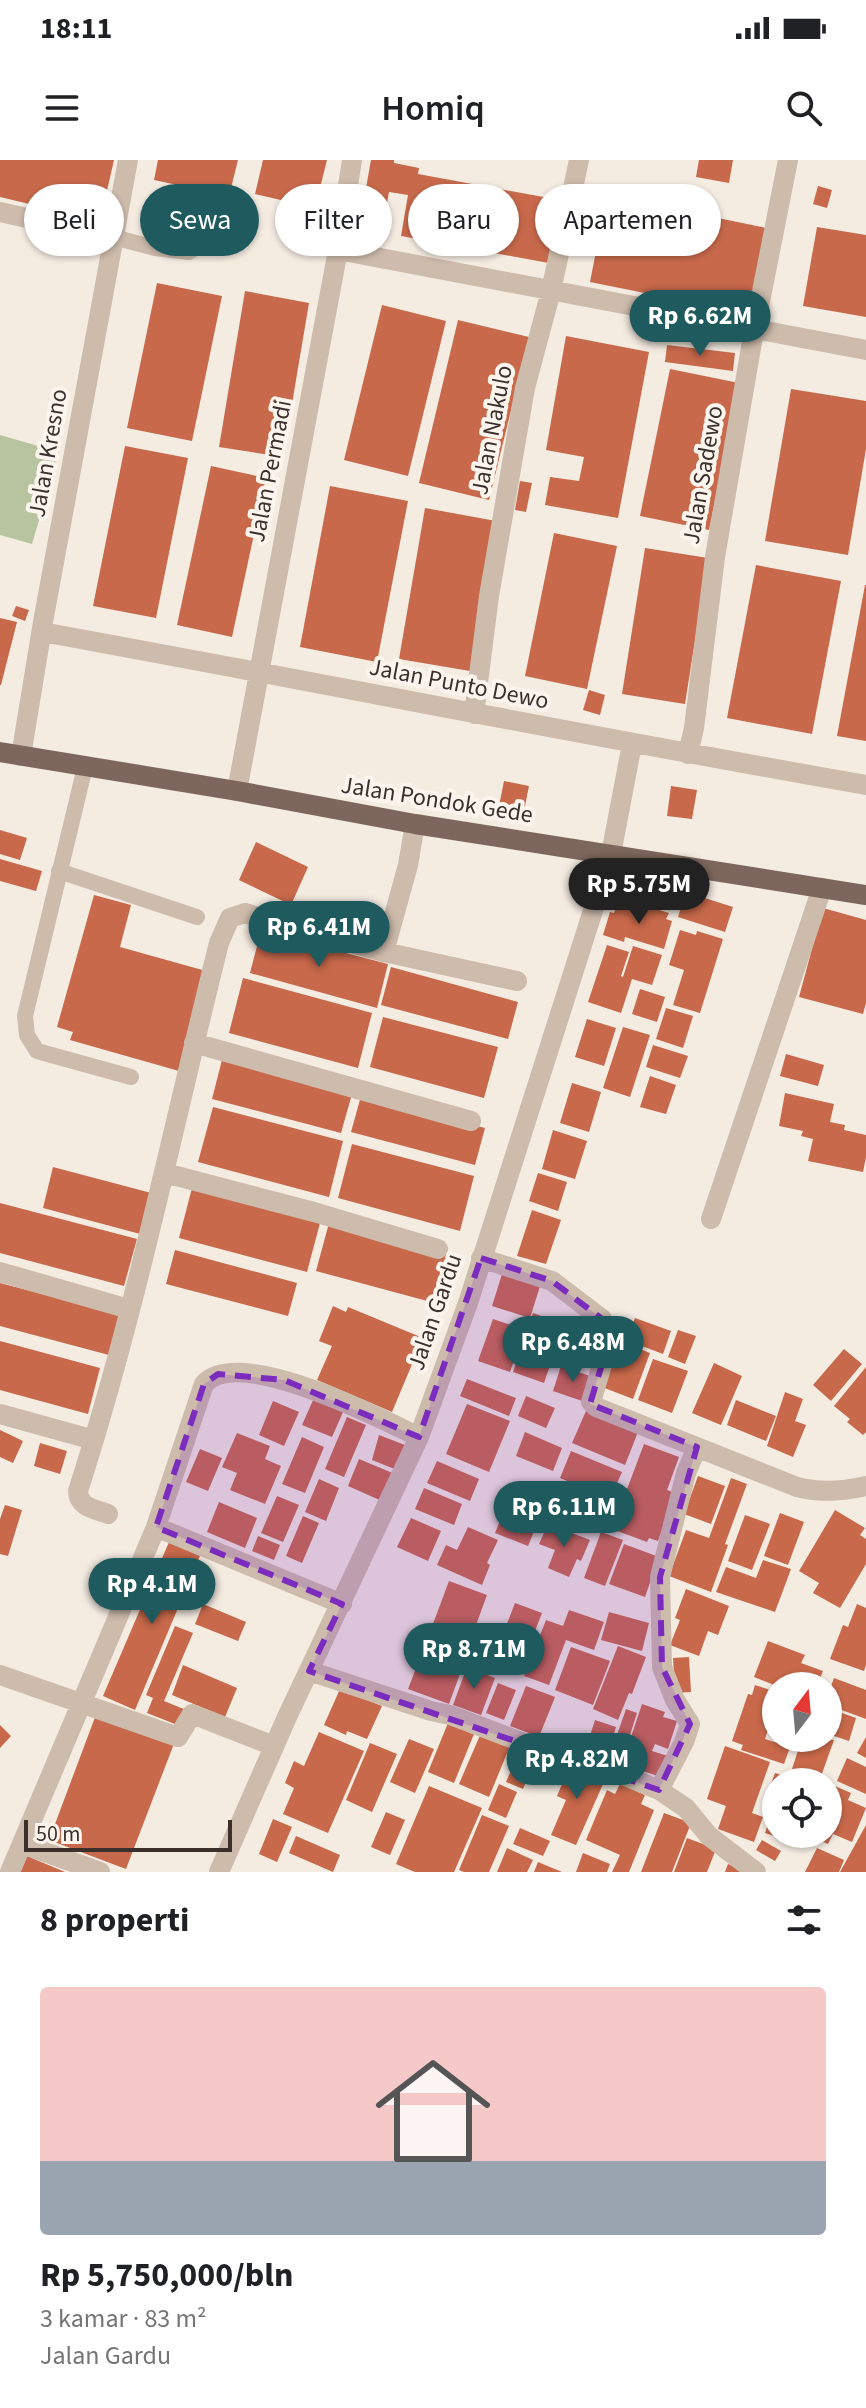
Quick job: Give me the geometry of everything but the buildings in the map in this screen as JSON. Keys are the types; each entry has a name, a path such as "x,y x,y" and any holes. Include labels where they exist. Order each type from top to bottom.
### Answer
{"main road":[{"name":"Jalan Pondok Gede","path":"0,752 415,824 866,895"}],"street":[{"name":"Jalan Kresno","path":"123,184 128,160"},
{"name":"Jalan Permadi","path":"348,184 352,160"},
{"name":"Jalan Nakulo","path":"474,714 505,493 525,388 551,291 579,160"},
{"name":"Jalan Sadewo","path":"688,754 694,728 715,557 754,327 788,160"},
{"path":"0,212 24,217"},
{"name":"Jalan Kresno","path":"21,756 110,256"},
{"name":"Jalan Permadi","path":"237,791 337,256"},
{"path":"369,256 866,350"},
{"name":"Jalan Punto Dewo","path":"42,632 632,744 866,785"},
{"name":"Jalan Gardu","path":"219,1872 274,1746 419,1437 468,1303 611,854 632,744"},
{"path":"384,952 408,865 415,824"},
{"path":"711,1219 822,888"},
{"path":"108,1514 83,1504 78,1498 78,1491 165,1173 221,933 230,918 245,913 384,952 517,981"},
{"path":"194,1043 471,1121"},
{"path":"165,1173 438,1249"},
{"path":"481,1258 552,1281 602,1319 609,1333 609,1341 591,1402 596,1407 808,1490 866,1486"},
{"path":"0,1272 129,1309"},
{"path":"10,1872 156,1527 204,1384 218,1374 248,1373 284,1380 346,1402 419,1437"},
{"path":"0,1414 94,1440"},
{"path":"659,1790 690,1724 675,1700 662,1667 660,1577 686,1473 697,1447"},
{"path":"156,1527 342,1604"},
{"path":"309,1671 450,1715 540,1749 589,1761 659,1790 686,1808 709,1836 756,1872"},
{"path":"0,1675 178,1737 192,1714 274,1746"},
{"path":"23,1844 100,1872"}],"lane":[{"path":"85,767 25,1016 27,1035 37,1051 131,1077"},
{"path":"59,871 197,917"}],"highlighted area":[{"path":"481,1258 552,1281 602,1319 609,1341 590,1404 697,1447 660,1577 662,1667 690,1724 659,1790 309,1671 342,1604 156,1527 204,1384 218,1374 284,1380 419,1437"}],"green space":[{"path":"0,435 59,452 32,544 0,535"}]}
